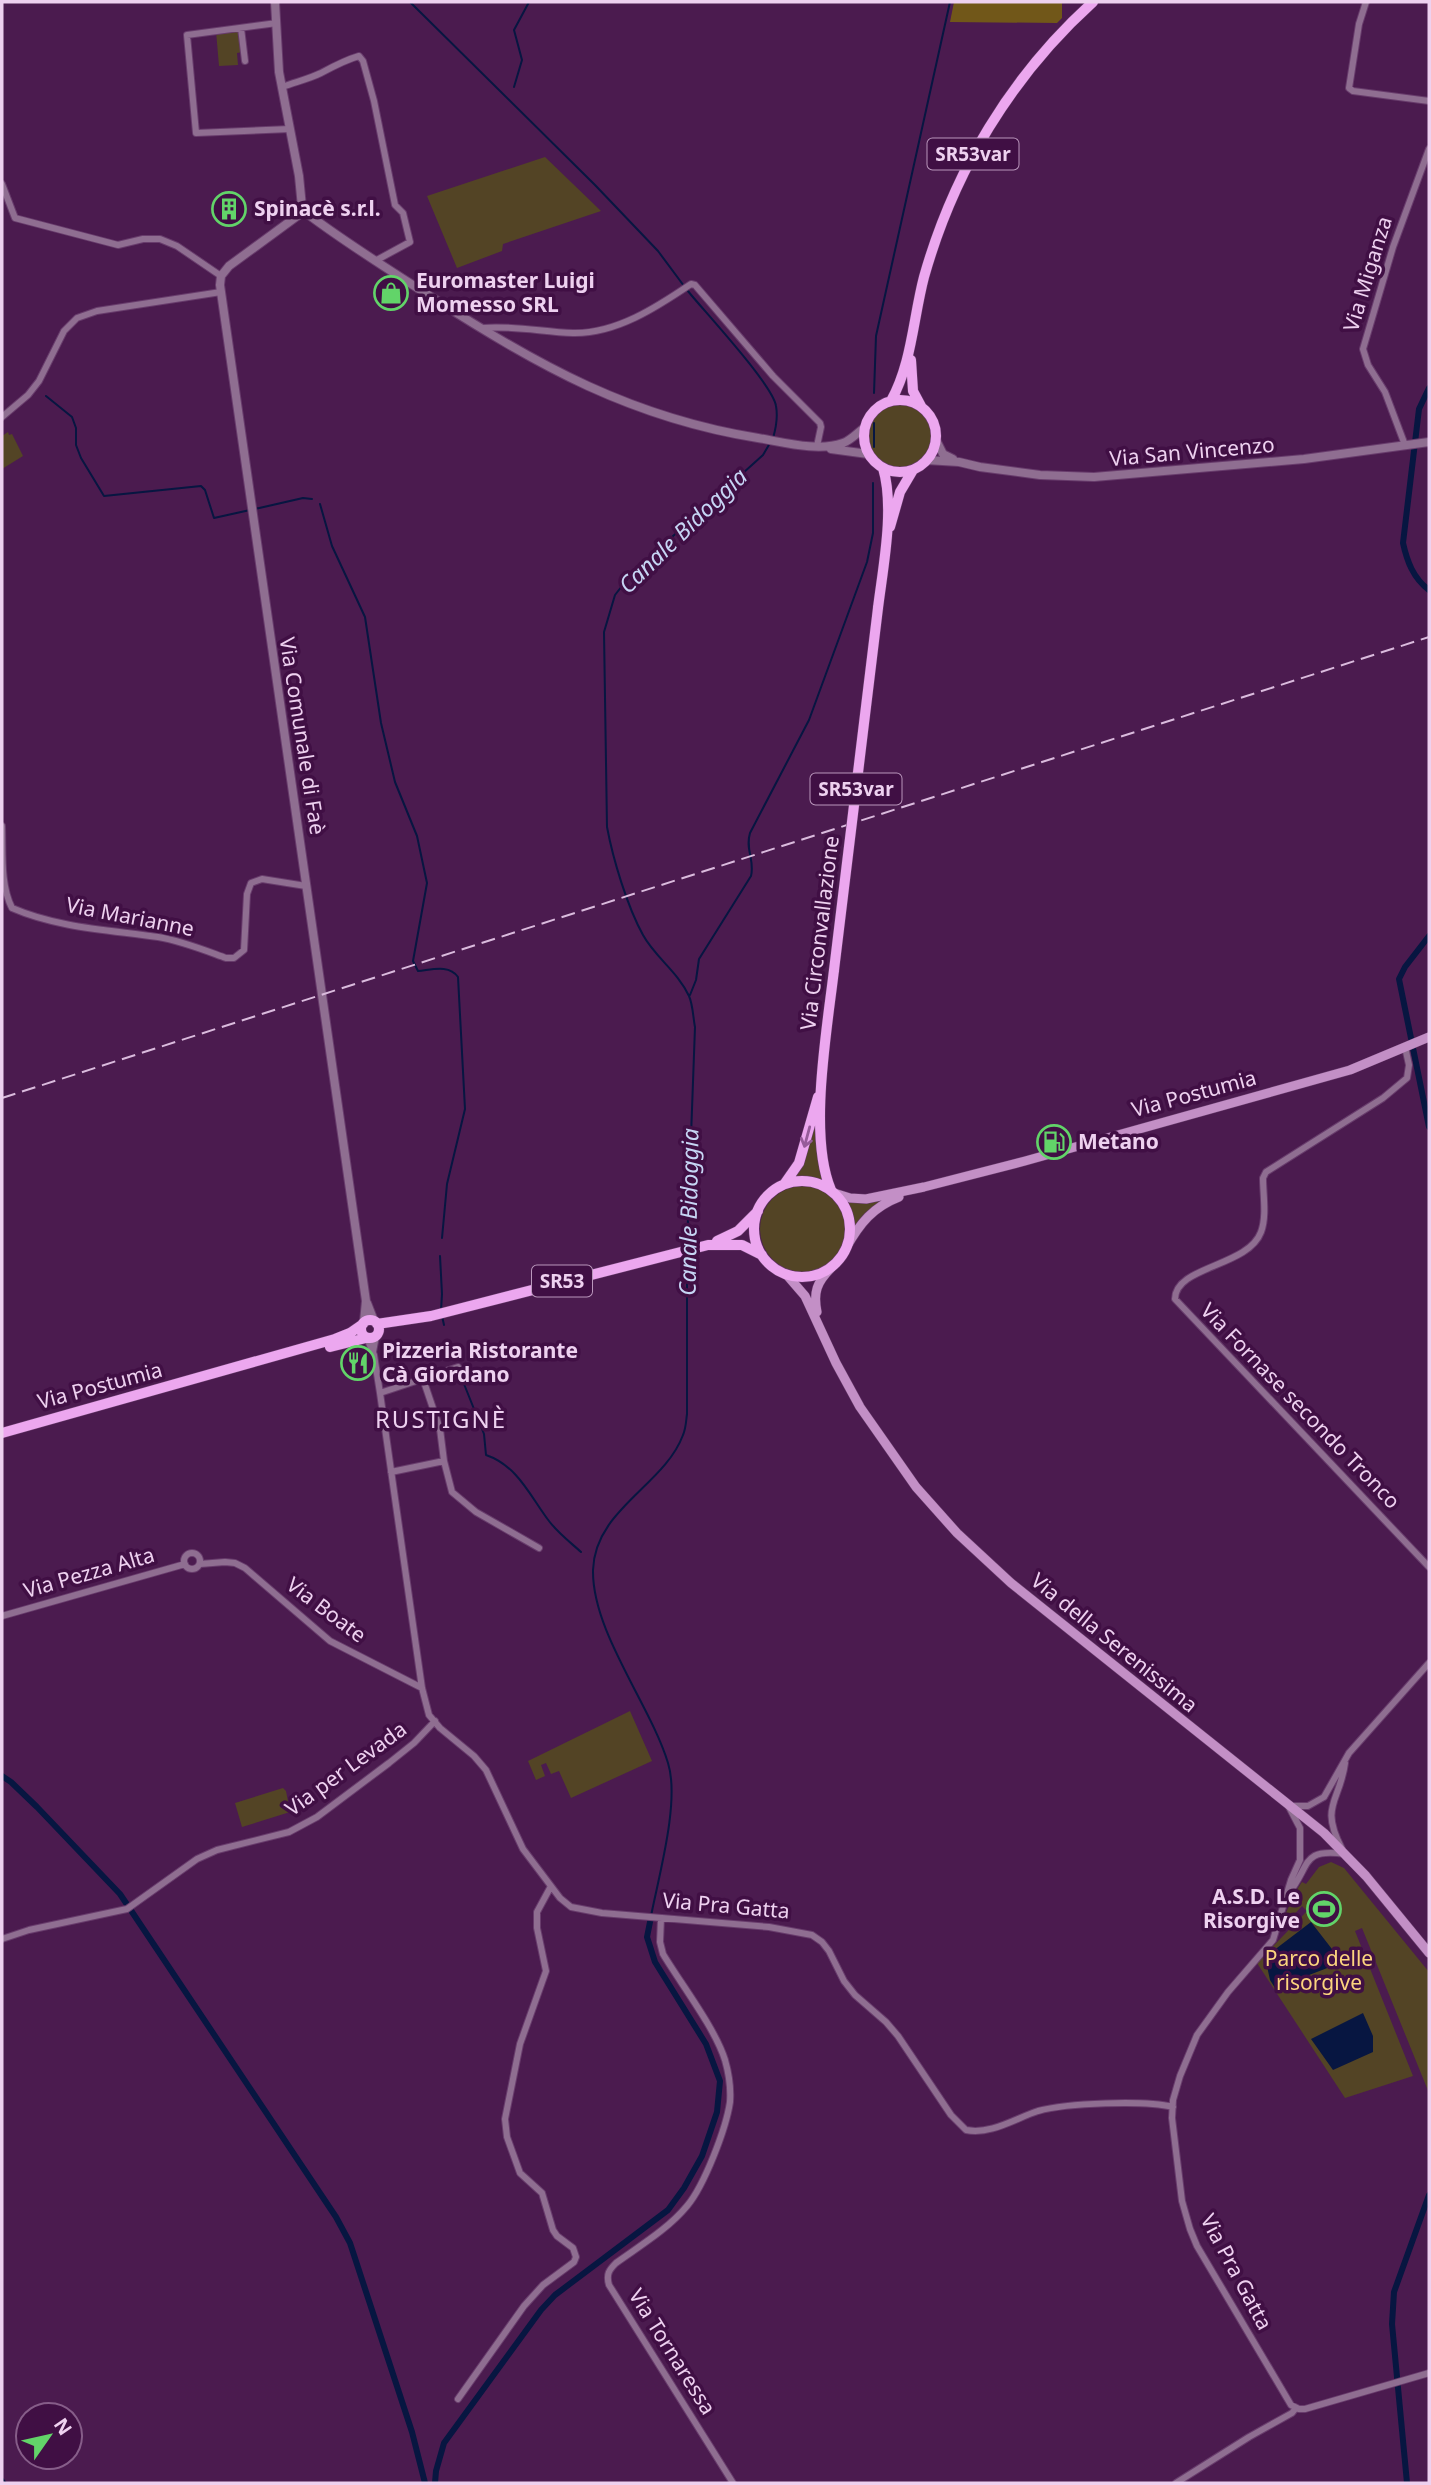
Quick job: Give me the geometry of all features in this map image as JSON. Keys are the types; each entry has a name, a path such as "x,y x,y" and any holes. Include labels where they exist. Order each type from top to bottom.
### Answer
{"main road":[{"name":"SR53var","path":"864,428 876,409 891,401 904,374 925,274 947,210 966,166 995,117 1037,60 1093,2"},
{"name":"SR53var","path":"912,339 913,391 933,423 936,440 926,460 913,470"},
{"path":"891,401 905,401 923,408"},
{"path":"864,428 868,454 883,468 898,472 913,470"},
{"name":"Via Circonvallazione","path":"833,1192 824,1174 822,1083 887,537 886,478 883,468"},
{"name":"Via Circonvallazione","path":"887,537 900,492 913,470"},
{"name":"Via Postumia","path":"833,1192 850,1198 866,1199 924,1187 1292,1088 1350,1070 1429,1037"},
{"name":"Via Circonvallazione","path":"783,1185 796,1171 822,1083"},
{"path":"783,1185 805,1181 816,1183 833,1192 844,1206 849,1220 850,1233 846,1248 816,1288 814,1295 819,1324"},
{"name":"SR53","path":"758,1210 771,1193 783,1185"},
{"name":"Via Postumia","path":"846,1248 860,1224 871,1213 891,1200 924,1187"},
{"path":"758,1210 756,1239 762,1255"},
{"name":"Via Postumia","path":"708,1245 738,1231 758,1210"},
{"name":"Via Postumia","path":"2,1433 371,1329 685,1249 708,1245 742,1245 762,1255"},
{"name":"SR53","path":"762,1255 786,1274"},
{"path":"786,1274 807,1277 831,1268"},
{"path":"786,1274 803,1292 819,1324"},
{"name":"Via della Serenissima","path":"819,1324 860,1407 916,1487 957,1533 1011,1583 1324,1833 1381,1893 1429,1953"}],"street":[{"path":"275,2 282,86 301,211"},
{"path":"1366,2 1359,24 1349,88 1353,91 1429,101"},
{"path":"277,23 187,35 197,133 290,129"},
{"path":"240,28 244,61"},
{"path":"282,86 359,56 363,61 396,205 403,213 410,242 375,261"},
{"name":"Via Miganza","path":"1411,444 1368,365 1363,349 1393,247 1429,149"},
{"path":"2,184 15,218 118,245 143,239 160,239 177,246 221,276 229,266 301,211 309,208 309,215 480,328 556,372 619,400 677,420 766,439 868,454"},
{"name":"Via Comunale di Faè","path":"221,276 221,292 371,1329"},
{"path":"480,328 595,332 621,323 691,284 698,287 773,376 820,423 821,446"},
{"path":"2,417 29,395 64,331 77,318 97,311 221,292"},
{"path":"821,446 842,443 864,428"},
{"path":"936,440 943,454 958,462"},
{"name":"Via San Vincenzo","path":"926,460 958,462 1040,475 1094,477 1281,462 1429,442"},
{"path":"2,826 4,880 10,905 3,908"},
{"name":"Via Marianne","path":"10,905 36,916 91,929 170,939 226,958 234,958 244,950 247,894 251,883 262,879 306,886"},
{"name":"Via Fornase secondo Tronco","path":"1405,1047 1409,1065 1407,1078 1383,1098 1266,1172 1263,1178 1262,1230 1259,1238 1242,1253 1184,1281 1177,1289 1175,1299 1429,1567"},
{"name":"Via Pra Gatta","path":"371,1329 422,1688 429,1715 486,1770 500,1796 515,1835 550,1888 571,1907 602,1913 786,1929 812,1935 830,1951 844,1981 855,1995 886,2021 898,2036 951,2115 966,2130 984,2130 1035,2112 1063,2107 1157,2103 1173,2107 1182,2201 1190,2229 1287,2400 1296,2408"},
{"path":"380,1393 458,1367"},
{"path":"424,1379 440,1429 444,1461 450,1489 454,1495 476,1512 539,1548"},
{"path":"391,1472 444,1461"},
{"path":"192,1552 199,1556 200,1562 191,1569 185,1564 185,1557 192,1552"},
{"name":"Via Boate","path":"200,1562 235,1563 244,1568 330,1641 422,1688"},
{"name":"Via Pezza Alta","path":"2,1616 185,1564"},
{"path":"1345,1854 1333,1831 1331,1807 1345,1761 1349,1753 1429,1663"},
{"name":"Via per Levada","path":"2,1939 29,1930 130,1908 197,1858 217,1850 289,1832 317,1817 397,1756 435,1721"},
{"path":"1288,1805 1308,1806 1320,1801 1328,1793 1338,1769 1345,1761"},
{"path":"1173,2107 1180,2076 1198,2035 1228,1992 1273,1940 1291,1880 1300,1860 1300,1828 1288,1805"},
{"path":"1288,1894 1308,1861 1317,1854 1324,1851 1345,1854"},
{"path":"458,2399 524,2306 544,2285 574,2262 576,2257 573,2248 553,2230 544,2197 539,2189 520,2173 507,2137 505,2119 520,2045 546,1971 537,1928 537,1912 550,1888"},
{"name":"Via Tornaressa","path":"659,1918 663,1954 717,2041 730,2079 730,2102 705,2177 689,2204 672,2222 608,2270 608,2278 609,2285 733,2483"},
{"path":"1176,2483 1292,2413 1296,2408 1305,2409 1429,2373"}],"green space":[{"path":"241,28 243,52 237,53 238,65 219,66 216,31"},
{"path":"545,157 601,211 503,244 502,251 457,268 427,196"},
{"path":"900,403 913,405 923,413 931,423 931,449 923,459 913,467 900,469 887,467 877,459 869,449 867,436 869,423 877,413 887,405"},
{"path":"8,432 9,435 12,434 23,456 2,469 2,436"},
{"path":"819,1103 824,1182 807,1176 795,1177 801,1166"},
{"path":"803,1186 819,1190 833,1199 842,1213 846,1229 842,1245 833,1259 819,1268 803,1272 787,1268 773,1259 764,1245 760,1229 764,1213 773,1199 787,1190"},
{"path":"898,1194 855,1227 852,1212 844,1198"},
{"path":"630,1711 652,1761 571,1798 559,1771 551,1774 546,1763 541,1765 545,1776 536,1780 528,1761"},
{"path":"283,1788 290,1812 242,1827 235,1803"},
{"name":"Parco delle risorgive","path":"1331,1862 1344,1868 1429,1972 1429,2093 1362,1928 1355,1931 1413,2076 1345,2098 1257,1963 1307,1911 1302,1906 1278,1932 1302,1882 1306,1884 1319,1867"}],"shaded area":[{"path":"954,2 1062,2 1062,18 1057,23 950,22"}],"water":[{"path":"1311,1922 1335,1953 1336,1962 1330,1967 1275,1988 1270,1980 1265,1957"},
{"path":"1363,2013 1373,2036 1373,2052 1333,2070 1311,2039"}],"waterway":[{"name":"Canale Bidoggia","path":"410,2 595,185 658,251 684,286"},
{"path":"514,87 522,60 514,30 529,2"},
{"path":"874,393 876,336 950,2"},
{"name":"Canale Bidoggia","path":"687,290 751,366 772,396 777,414 773,438"},
{"path":"1429,388 1419,409 1403,543 1412,569 1429,590"},
{"path":"46,396 72,417 81,458 104,496 201,486 205,490 214,518 250,510"},
{"path":"874,423 874,447"},
{"name":"Canale Bidoggia","path":"687,1246 695,1027 689,996 648,943 631,910 607,827 604,632 615,595 632,573 763,455 770,443"},
{"path":"690,995 696,980 699,959 751,876 750,833 809,720 867,562 873,533 873,483"},
{"path":"255,509 303,498 312,499"},
{"path":"320,504 332,546 365,617 381,723 395,782 417,836 427,883 413,961 418,971 445,969 458,977 465,1109 447,1184 442,1238"},
{"path":"1429,936 1399,979 1429,1127"},
{"path":"440,1256 441,1311"},
{"name":"Canale Bidoggia","path":"651,1916 667,1838 672,1797 671,1779 660,1740 623,1668 602,1618 595,1594 593,1570 597,1549 605,1530 674,1453 684,1432 687,1414 687,1256"},
{"path":"442,1316 444,1325"},
{"path":"462,1379 484,1434 486,1455 507,1466 515,1474 553,1525 581,1552"},
{"path":"2,1776 37,1807 120,1894 336,2217 350,2243 412,2432 425,2483"},
{"name":"Canale Bidoggia","path":"435,2483 444,2443 541,2310 555,2295 668,2210 702,2156 717,2112 720,2081 706,2044 655,1962 647,1937 651,1917"},
{"path":"1407,2483 1392,2324 1394,2292 1429,2195"},
{"path":"2,2478 6,2483"}],"railway":[{"path":"2,1098 1429,637"}],"place":[{"name":"Spinacè s.r.l.","path":"229,209"},
{"name":"Euromaster Luigi Momesso SRL","path":"391,293"},
{"name":"Metano","path":"1054,1142"},
{"name":"Pizzeria Ristorante Cà Giordano","path":"358,1363"},
{"name":"A.S.D. Le Risorgive","path":"1324,1909"}],"district":[{"name":"RUSTIGNÈ","path":"441,1420"}]}
